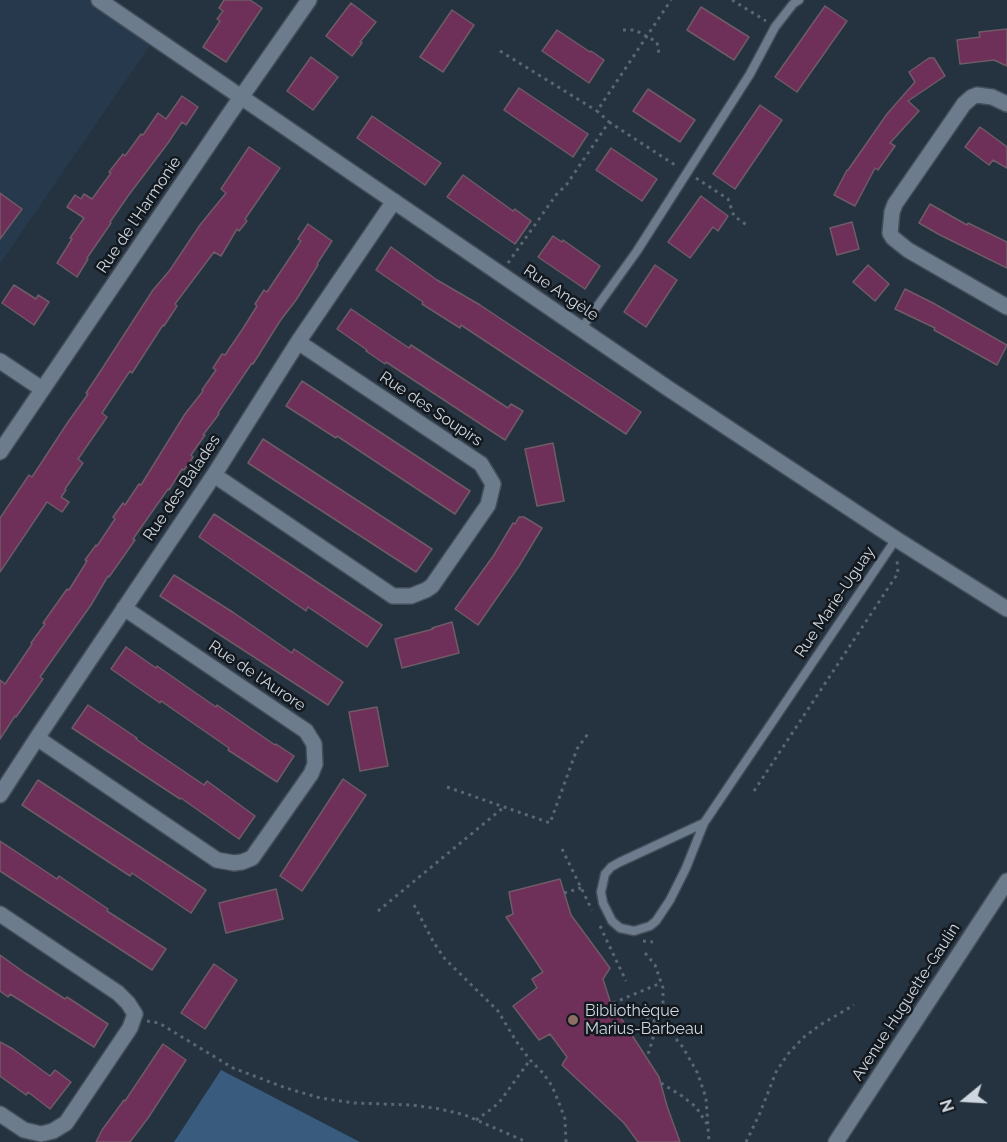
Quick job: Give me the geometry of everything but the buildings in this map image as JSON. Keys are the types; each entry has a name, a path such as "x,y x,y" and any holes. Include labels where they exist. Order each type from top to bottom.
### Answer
{"street":[{"name":"Rue Angèle","path":"99,0 581,330 896,539 1007,609"},
{"name":"Rue de l'Harmonie","path":"0,452 309,0"},
{"path":"1007,104 978,95 964,104 895,204 890,232 893,238 908,250 1007,307"},
{"name":"Rue des Balades","path":"0,795 214,475 298,342 394,201"},
{"name":"Rue des Soupirs","path":"214,475 393,596 411,596 432,585 488,506 494,484 481,464 298,342"},
{"path":"0,361 42,389"},
{"name":"Rue de l'Aurore","path":"37,738 217,860 242,862 252,858 311,774 315,764 314,744 306,731 124,608"},
{"name":"Avenue Huguette-Gaulin","path":"836,1142 1007,881"},
{"path":"0,914 118,993 135,1014 130,1028 66,1123 53,1131 41,1134 24,1131 0,1114"}],"lane":[{"path":"581,330 637,251 750,74 775,27 798,0"},
{"name":"Rue Marie-Uguay","path":"704,824 611,867 605,874 601,892 603,903 612,921 620,928 634,931 650,926 656,921 670,900 686,868 704,824 896,539"}],"path":[{"path":"597,111 671,0"},
{"path":"732,0 775,27"},
{"path":"623,30 635,30 657,42 658,54"},
{"path":"500,51 597,111 609,122 567,184 556,195 500,274"},
{"name":"Rue Marie-Uguay","path":"754,791 898,573 896,539"},
{"path":"447,787 550,823 577,749 590,731"},
{"path":"378,911 504,807"},
{"path":"564,893 581,888"},
{"path":"414,905 445,959 498,1011 516,1041 552,1086 565,1119 566,1142"},
{"path":"645,953 655,965 663,988 663,1004 647,1058"},
{"path":"662,984 612,1004 657,1022 676,1038 693,1063 701,1081 706,1098 709,1142"},
{"path":"746,1142 776,1072 788,1054 804,1037 820,1025 854,1005"},
{"path":"149,1022 159,1023 233,1068 286,1088 320,1098 354,1103 412,1105 440,1109 465,1115 527,1142"},
{"path":"476,1120 501,1100 530,1059"},
{"path":"661,1083 696,1107 708,1125"}],"shaded area":[{"path":"0,0 99,0 155,38 0,264"},
{"path":"221,1070 360,1142 174,1142"}],"place":[{"name":"Bibliothèque Marius-Barbeau","path":"573,1020"}]}
